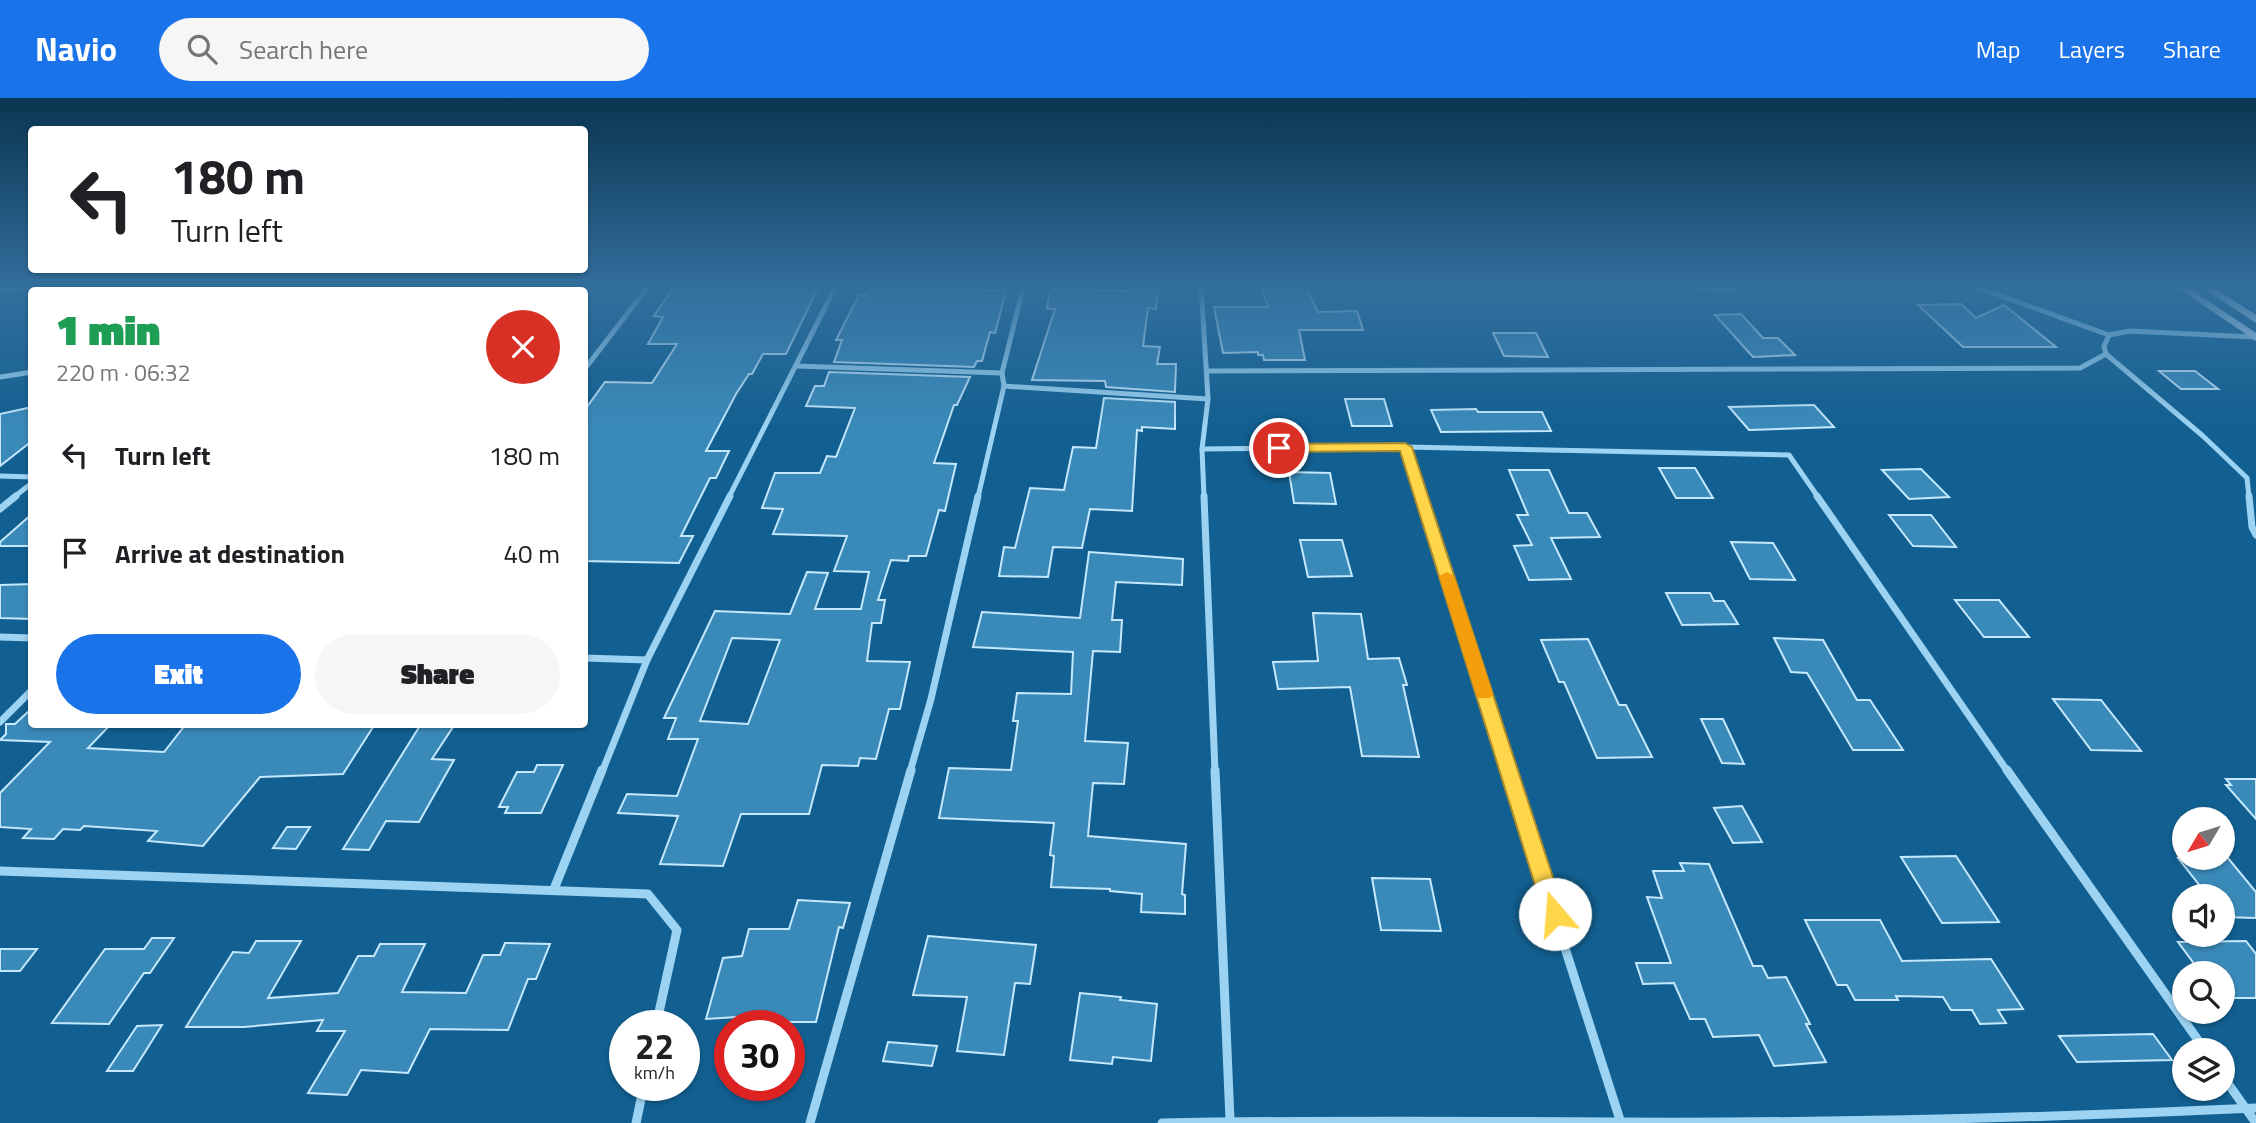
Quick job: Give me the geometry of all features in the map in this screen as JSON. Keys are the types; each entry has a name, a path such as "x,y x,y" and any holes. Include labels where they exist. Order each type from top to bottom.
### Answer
{"street":[{"path":"588,365 613,332"},
{"path":"555,889 647,660 814,332"},
{"path":"810,1123 931,699 1004,386 1002,373 1012,332"},
{"path":"1204,332 1208,398 1202,449 1230,1120"},
{"path":"2100,332 2109,335 2126,332"},
{"path":"2147,332 2255,337"},
{"path":"2109,335 2104,346 2106,354 2203,436 2247,478 2252,527 2256,535"},
{"path":"1207,371 2080,368 2106,354"},
{"path":"797,366 1002,373"},
{"path":"0,377 28,373"},
{"path":"1004,386 1208,398"},
{"path":"1202,449 1405,447 1789,455 1891,605 2197,1038"},
{"path":"1405,447 1621,1122"},
{"path":"0,476 28,477"},
{"path":"0,509 28,486"},
{"path":"0,637 28,638"},
{"path":"588,658 647,660"},
{"path":"0,722 28,694"},
{"path":"0,871 648,894 677,930 660,1010"},
{"path":"2235,1090 2251,1108 2256,1123"},
{"path":"636,1123 641,1101"},
{"path":"1162,1123 1230,1120 1621,1122 2092,1116 2251,1108"}],"building":[{"path":"655,332 797,332 786,354 763,354 736,394 706,451 729,451 716,478 710,478 681,536 693,536 679,563 588,561 588,405 605,382 652,383 677,344 648,344"},
{"path":"840,332 995,332 990,332 982,361 977,361 974,367 834,362 842,340 836,340"},
{"path":"1048,332 1145,332 1143,346 1160,347 1157,364 1176,364 1175,392 1106,387 1105,381 1032,380"},
{"path":"1219,332 1299,332 1305,360 1264,360 1263,355 1258,355 1258,352 1223,353"},
{"path":"1730,332 1757,332 1763,338 1778,338 1795,355 1753,357"},
{"path":"1947,332 2037,332 2056,347 1963,347"},
{"path":"1493,333 1536,333 1548,357 1504,356"},
{"path":"2159,371 2195,371 2218,389 2181,389"},
{"path":"829,372 970,377 957,405 954,405 934,463 956,464 945,511 939,510 926,556 909,556 908,561 891,560 878,600 885,600 881,623 872,623 867,661 910,662 900,709 889,709 876,759 860,758 858,766 822,765 809,814 741,814 723,866 660,864 678,816 618,813 627,794 677,796 698,739 668,739 676,718 664,718 715,611 790,614 807,572 828,573 815,609 861,609 869,572 834,571 847,536 773,534 783,509 762,508 775,473 820,473 827,456 836,457 855,408 806,406 815,386 824,386","holes":["732,638 780,640 748,724 700,721"]},
{"path":"1104,398 1175,402 1175,429 1142,427 1142,431 1137,430 1132,511 1090,509 1082,548 1053,547 1048,577 999,576 1004,547 1015,548 1030,488 1064,490 1073,447 1096,448"},
{"path":"1345,399 1384,399 1392,426 1352,426"},
{"path":"1814,405 1834,427 1749,430 1729,407"},
{"path":"28,408 28,444 0,466 0,414"},
{"path":"1476,409 1478,412 1542,412 1551,431 1441,432 1431,410"},
{"path":"1659,468 1695,468 1713,498 1676,498"},
{"path":"1921,469 1949,497 1909,499 1882,470"},
{"path":"1509,470 1549,470 1569,513 1587,513 1600,537 1551,538 1571,579 1529,580 1514,546 1532,545 1517,515 1528,515"},
{"path":"1289,472 1330,473 1336,504 1294,503"},
{"path":"1889,515 1931,515 1956,547 1913,546"},
{"path":"28,518 28,546 0,546 0,542"},
{"path":"1300,540 1342,540 1352,576 1308,577"},
{"path":"1731,542 1773,543 1795,580 1750,579"},
{"path":"1089,552 1183,559 1182,585 1116,582 1112,620 1122,620 1120,652 1093,651 1085,741 1128,743 1124,784 1093,783 1088,836 1186,844 1182,894 1185,895 1185,914 1141,912 1142,894 1110,889 1051,887 1054,856 1050,855 1054,823 939,818 949,768 1011,770 1018,721 1013,721 1017,693 1071,694 1073,652 973,647 982,612 1080,618"},
{"path":"28,584 28,619 0,618 0,585"},
{"path":"1666,593 1710,593 1714,601 1724,601 1738,624 1682,625"},
{"path":"1955,600 1999,600 2029,637 1984,637"},
{"path":"1313,613 1361,614 1368,659 1399,658 1407,685 1403,685 1419,757 1362,756 1350,687 1278,689 1273,662 1318,661"},
{"path":"1774,638 1823,640 1857,700 1870,700 1903,750 1853,750 1807,673 1791,672"},
{"path":"1588,639 1619,705 1626,705 1652,757 1597,758 1564,682 1559,682 1541,640"},
{"path":"2053,699 2101,700 2141,751 2091,750"},
{"path":"28,712 28,728 107,728 88,748 164,752 183,728 372,728 343,774 260,777 203,846 148,841 157,831 84,826 80,830 63,829 54,839 23,838 31,829 0,827 0,793 50,742 0,740 6,734 6,724 15,724"},
{"path":"1701,719 1723,719 1744,764 1722,763"},
{"path":"419,728 452,728 432,759 454,760 419,822 386,821 369,850 343,849"},
{"path":"537,765 563,765 541,813 505,813 508,807 499,807 517,772 534,772"},
{"path":"2226,779 2256,779 2256,819 2226,785 2231,785"},
{"path":"1742,806 1762,842 1733,843 1714,808"},
{"path":"287,827 310,827 296,849 273,848"},
{"path":"1956,856 1999,922 1942,923 1901,857"},
{"path":"1680,863 1709,864 1753,966 1762,966 1768,978 1786,977 1826,1062 1774,1066 1759,1035 1713,1037 1705,1019 1690,1019 1674,983 1643,984 1636,963 1671,963 1647,897 1662,898 1653,871 1684,871"},
{"path":"2235,866 2256,892 2256,918 2235,917 2235,884 2199,884 2187,870 2235,870"},
{"path":"1372,878 1430,879 1441,931 1381,930"},
{"path":"798,900 850,903 843,928 839,927 816,1022 805,1022 805,1010 714,1010 714,1018 706,1019 723,958 742,956 749,929 789,929"},
{"path":"1805,920 1880,920 1902,961 1991,959 2023,1009 1998,1010 2006,1023 1980,1024 1972,1010 1951,1010 1943,997 1896,996 1898,1000 1855,1000 1847,985 1837,985"},
{"path":"928,936 1036,945 1030,984 1015,983 1004,1055 957,1051 967,997 913,995"},
{"path":"152,938 174,938 150,973 144,973 109,1024 52,1023 105,949 144,949"},
{"path":"256,941 301,941 268,998 338,993 358,956 374,956 380,944 425,944 402,992 466,993 483,955 500,955 505,943 550,944 536,979 528,979 508,1030 430,1029 408,1073 361,1070 347,1095 308,1093 345,1031 317,1031 323,1020 244,1027 186,1027 233,952 249,953"},
{"path":"2235,941 2246,941 2256,954 2256,998 2235,998 2235,961 2192,961 2182,947 2235,947"},
{"path":"0,949 37,949 20,971 0,971"},
{"path":"1080,993 1157,1004 1151,1061 1113,1057 1112,1064 1070,1060"},
{"path":"162,1025 133,1071 107,1071 137,1026"},
{"path":"2153,1034 2172,1060 2077,1062 2059,1036"},
{"path":"888,1042 937,1046 932,1066 883,1061"}],"slow traffic":[{"path":"1447,576 1484,694"}],"route":[{"path":"1279,448 1405,447 1555,914"}]}
